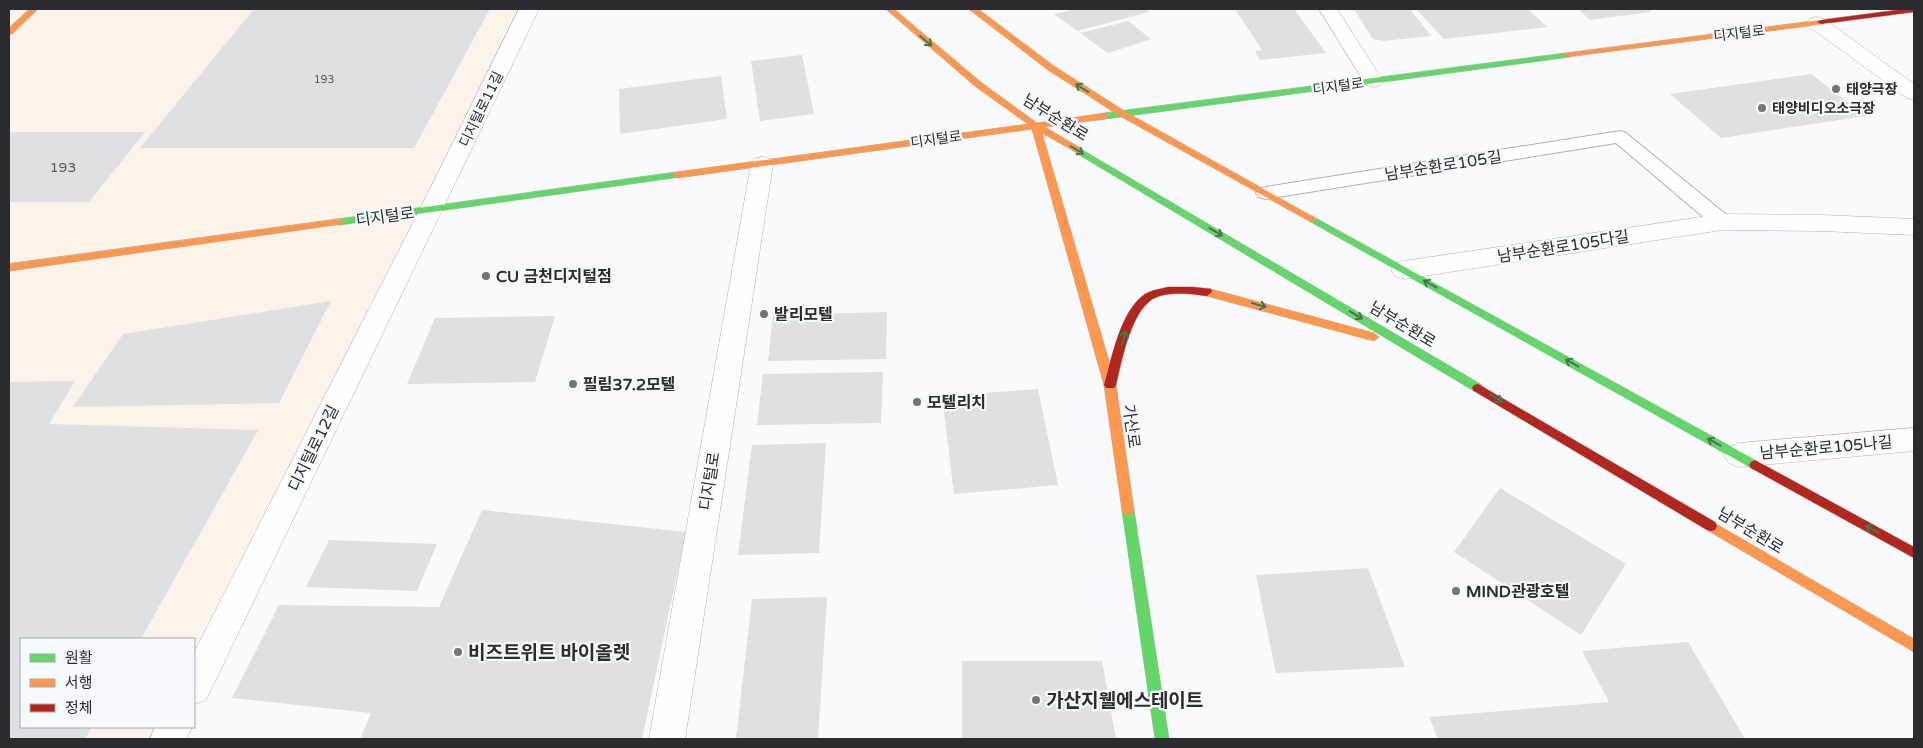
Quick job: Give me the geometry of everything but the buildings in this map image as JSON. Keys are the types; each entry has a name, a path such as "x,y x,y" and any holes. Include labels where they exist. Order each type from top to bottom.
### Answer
{"main road":[{"path":"9,32 34,9"},
{"name":"남부순환로","path":"890,9 979,85 1035,125 1914,646"},
{"path":"973,9 1051,68 1123,114 1914,553"},
{"name":"디지털로","path":"9,268 1035,125 1914,10"},
{"name":"가산로","path":"1035,125 1110,385 1162,739"},
{"path":"1110,385 1129,322 1148,297 1181,289 1215,292 1411,348"}],"street":[{"name":"디지털로11길","path":"432,209 529,9"},
{"path":"1328,9 1373,81"},
{"path":"1817,22 1914,94"},
{"name":"디지털로","path":"667,739 762,164"},
{"name":"디지털로12길","path":"195,686 432,209"},
{"name":"남부순환로105다길","path":"1404,270 1722,222 1822,223 1914,227"},
{"name":"남부순환로105나길","path":"1739,455 1914,439"}],"lane":[{"name":"남부순환로105길","path":"1266,193 1620,137 1722,222"}],"shaded area":[{"path":"9,9 525,9 432,209 195,669 195,638 20,638 20,728 164,728 159,739 9,739"}],"traffic: fast":[{"path":"1105,116 1567,55"},
{"path":"1079,151 1478,388"},
{"path":"339,222 677,175"},
{"path":"1312,219 1755,465"},
{"path":"1128,510 1162,739"}],"traffic: slow":[{"path":"9,32 34,9"},
{"path":"890,9 979,85 1035,125 1079,151"},
{"path":"973,9 1051,68 1123,114 1312,219"},
{"path":"1567,55 1821,22"},
{"path":"677,175 1105,116"},
{"path":"1035,125 1110,385 1128,510"},
{"path":"9,268 339,222"},
{"path":"1207,292 1374,337"},
{"path":"1711,526 1914,646"}],"traffic: jam":[{"path":"1821,22 1914,10"},
{"path":"1110,385 1119,350 1128,326 1139,306 1147,298 1168,291 1207,292"},
{"path":"1478,388 1711,526"},
{"path":"1755,465 1914,553"}],"place":[{"name":"태양극장","path":"1836,89"},
{"name":"태양비디오소극장","path":"1762,108"},
{"name":"CU 금천디지털점","path":"486,276"},
{"name":"발리모텔","path":"764,314"},
{"name":"필림37.2모텔","path":"573,384"},
{"name":"모텔리치","path":"917,402"},
{"name":"MIND관광호텔","path":"1456,591"},
{"name":"비즈트위트 바이올렛","path":"458,652"},
{"name":"가산지웰에스테이트","path":"1036,700"}]}
